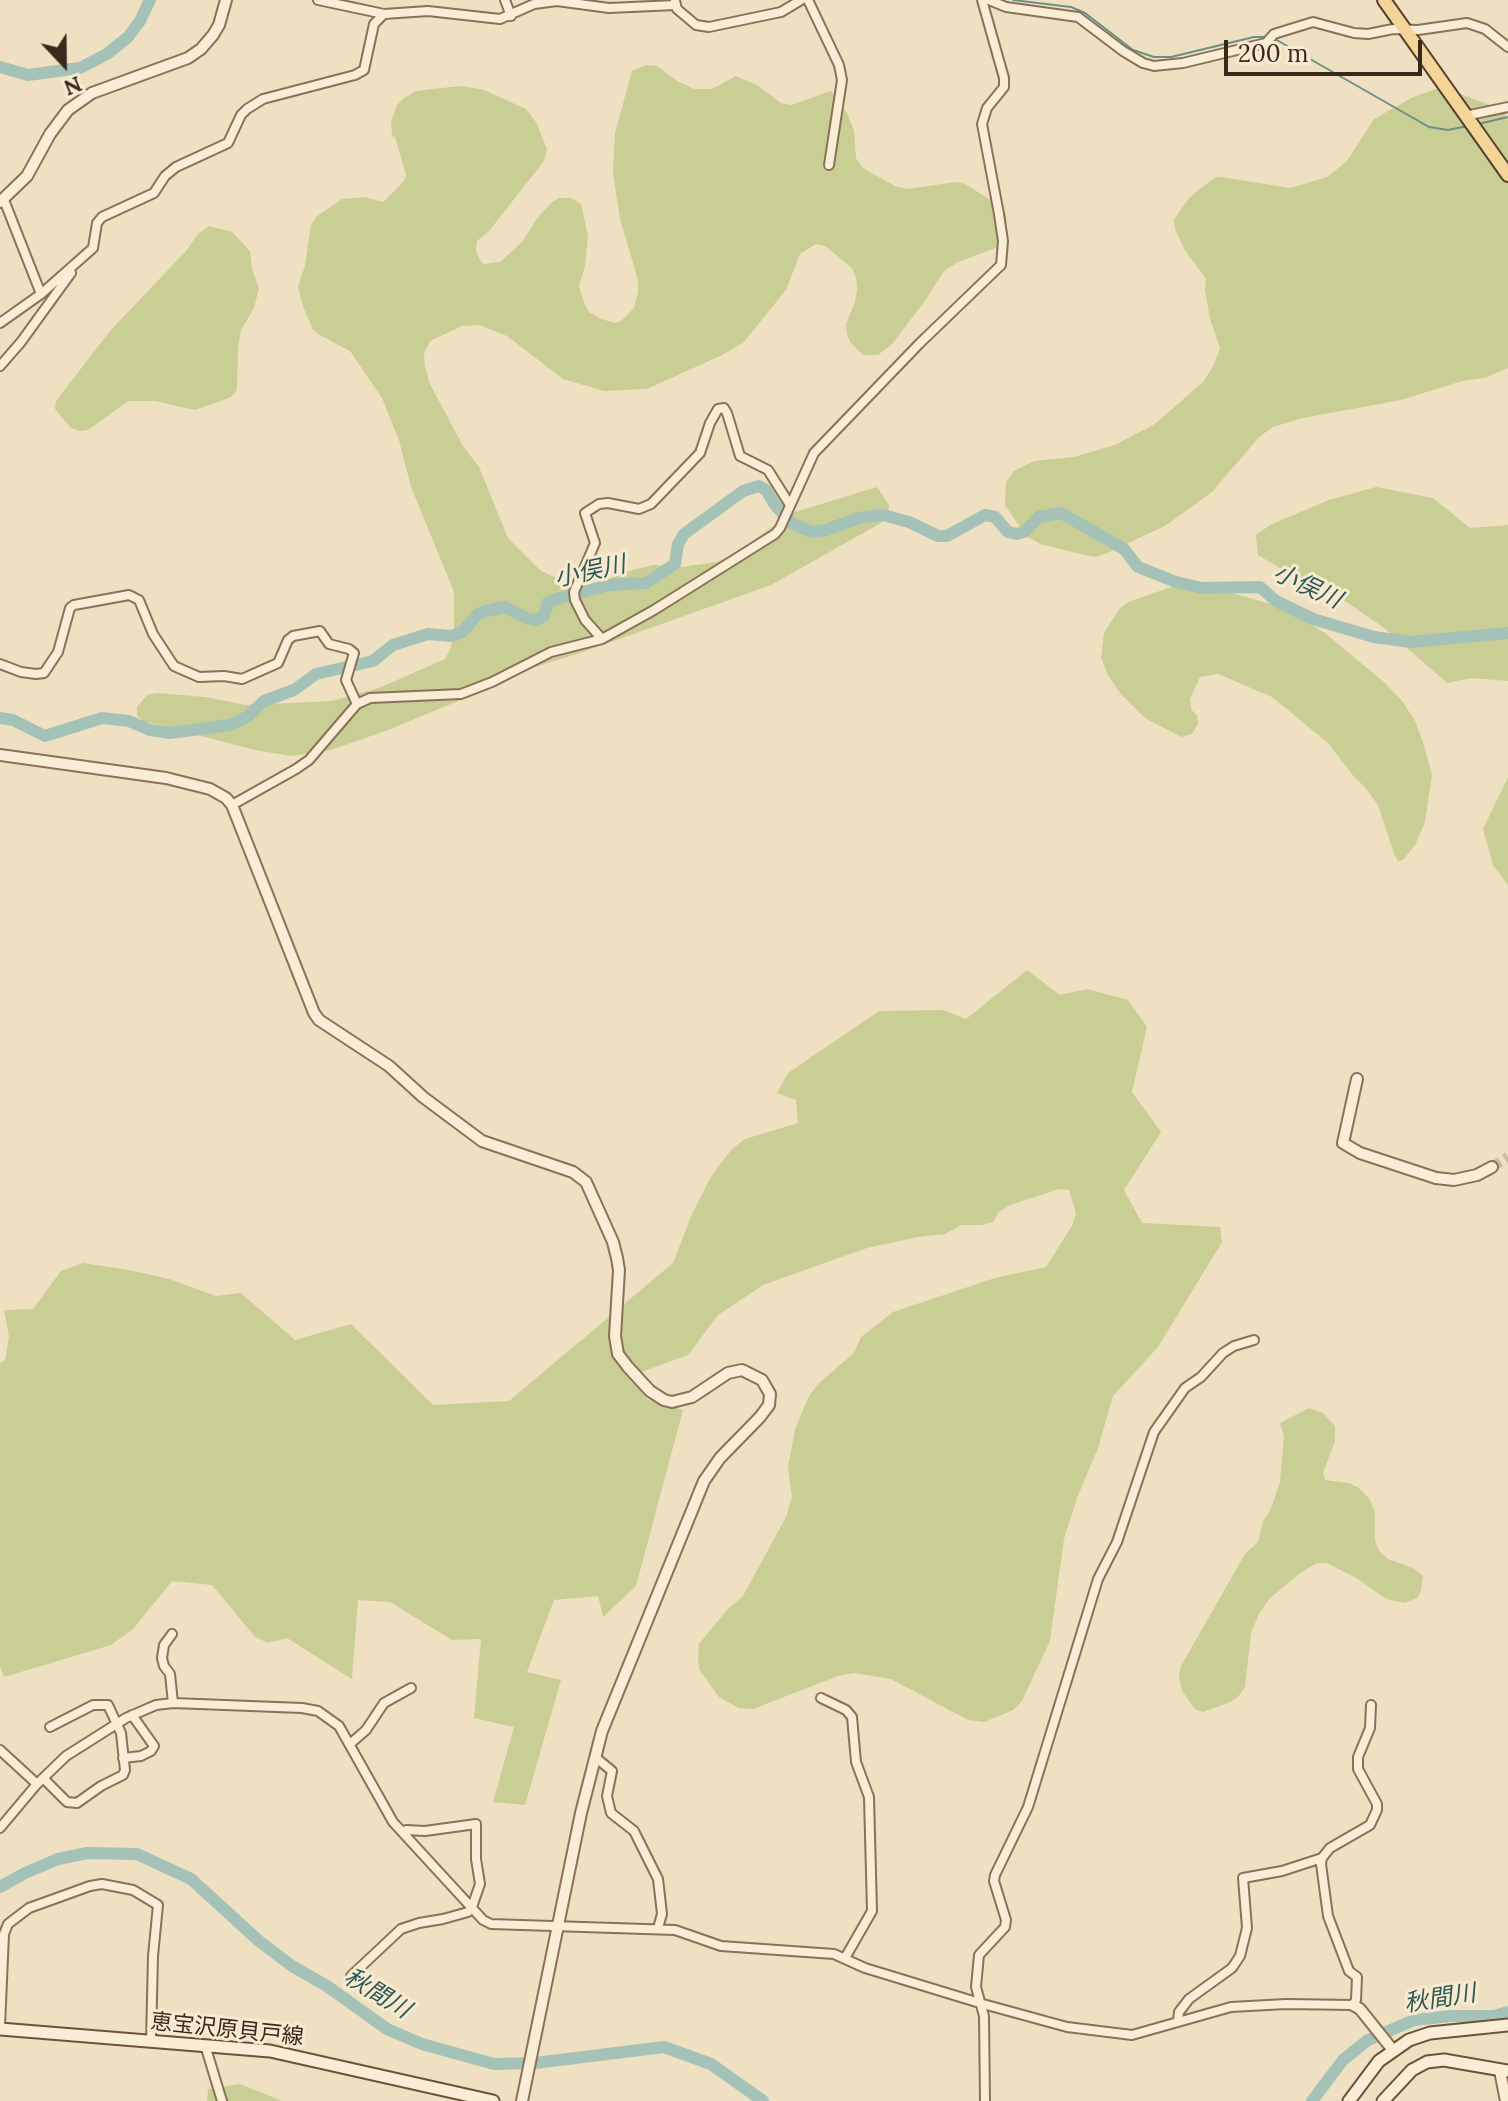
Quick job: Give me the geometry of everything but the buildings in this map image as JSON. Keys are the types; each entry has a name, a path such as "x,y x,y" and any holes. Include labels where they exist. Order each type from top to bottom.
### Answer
{"main road":[{"path":"1384,0 1508,175"},
{"path":"1349,2101 1389,2045 1430,2033 1508,2025"},
{"name":"恵宝沢原貝戸線","path":"0,2028 270,2051 493,2101"},
{"path":"1383,2101 1412,2070 1427,2062 1444,2060 1504,2071"}],"street":[{"path":"41,294 2,201 27,176 50,134 68,110 92,93 188,58 201,49 219,25 226,0"},
{"path":"318,0 384,14 428,11 486,18 511,16 534,4 557,1 609,8 675,2 696,25 709,27 781,12 801,0"},
{"path":"505,0 511,16"},
{"path":"808,0 834,51 842,80 829,165"},
{"path":"232,805 309,760 357,704 370,698 461,694 551,652 602,639 775,534 807,463 828,437 1001,265 1003,241 982,124 987,108 1004,87 1004,78 982,0"},
{"path":"989,0 1006,7 1078,17 1123,51 1154,66 1183,63 1271,38 1313,22 1354,33 1418,30 1467,23 1485,29 1508,47"},
{"path":"0,366 95,244 97,223 102,217 154,193 165,176 176,167 228,143 241,115 263,99 364,70 374,24 384,14"},
{"path":"1469,122 1508,107"},
{"path":"0,323 76,265"},
{"path":"602,639 585,620 575,600 576,588 595,543 585,513 599,504 639,509 651,504 700,453 718,409 724,408 727,413 740,456 768,470 790,505"},
{"path":"0,664 21,672 44,673 58,652 70,608 129,595 139,600 153,634 174,666 199,677 242,679 278,663 288,640 293,636 320,631 329,644 354,653 346,680 357,704"},
{"path":"0,755 166,778 210,789 226,798 232,805 319,1020 389,1066 423,1097 482,1141 573,1172 586,1182 617,1258 615,1336 618,1354 628,1367 650,1391 672,1402 692,1397 728,1373 742,1370 762,1380 770,1394 769,1405 760,1417 720,1458 704,1481 612,1705 595,1757 522,2101"},
{"path":"1357,1079 1343,1143 1360,1153 1436,1178 1454,1180 1477,1175 1492,1167"},
{"path":"985,2099 983,2004 976,1987 979,1955 1005,1927 995,1875 1028,1807 1098,1579 1117,1542 1154,1432 1185,1388 1201,1377 1223,1353 1254,1340"},
{"path":"172,1634 164,1645 162,1658 170,1674 173,1703"},
{"path":"350,1744 366,1730 384,1703 411,1688"},
{"path":"821,1698 846,1710 852,1717 856,1762 869,1797 872,1911 845,1958"},
{"path":"0,1750 67,1802 77,1803 123,1775 121,1733 108,1705 101,1703 50,1727"},
{"path":"0,1828 66,1756 132,1715 156,1705 302,1708 318,1711 339,1726 372,1788 402,1832 491,1924 658,1928 675,1930 721,1946 818,1951 983,2004 1067,2027 1123,2036 1231,2007 1353,2005 1389,2045"},
{"path":"1178,2020 1179,2012 1189,1999 1232,1968 1240,1956 1247,1928 1243,1878 1282,1871 1322,1858 1337,1843 1370,1825 1377,1804 1358,1769 1358,1757 1370,1728 1371,1705"},
{"path":"123,1758 141,1756 154,1746 132,1715"},
{"path":"595,1757 612,1771 607,1796 611,1813 634,1831 658,1879 662,1914 658,1928"},
{"path":"351,1976 401,1929 468,1912 472,1907 480,1884 476,1824 402,1832"},
{"path":"1322,1858 1321,1874 1328,1916 1349,1971 1357,1977 1353,2005"},
{"path":"0,2028 4,1934 8,1924 29,1908 102,1884 133,1890 158,1905 151,2041"},
{"path":"205,2045 222,2101"},
{"path":"1504,2071 1506,2101"}],"green space":[{"path":"646,65 657,66 694,89 712,89 736,76 757,85 781,103 791,105 831,91 847,113 854,131 856,158 863,168 895,186 907,189 956,182 965,184 1002,207 1006,215 1007,235 1001,246 958,262 944,271 892,344 878,355 863,355 850,342 847,334 846,324 857,289 852,268 825,246 816,244 800,254 786,290 743,343 647,389 604,391 563,379 507,336 479,325 462,326 430,341 424,353 430,384 463,446 479,467 508,538 540,570 575,588 586,589 622,573 653,565 682,567 717,562 792,513 877,487 889,505 888,519 771,585 516,673 490,688 331,750 291,756 255,750 143,721 137,715 137,707 147,695 205,697 246,705 331,701 379,688 445,659 454,634 454,592 411,487 399,440 382,398 350,351 318,334 312,328 303,306 298,287 311,225 316,217 342,199 364,197 383,202 404,181 406,175 395,137 392,136 391,121 397,105 404,98 416,91 462,86 484,90 526,109 536,122 547,149 544,161 489,231 477,241 480,260 483,264 500,262 522,242 552,202 559,198 571,198 581,204 588,236 579,286 584,302 589,312 601,319 616,323 621,321 634,308 638,280 620,219 613,173 615,133 632,71"},
{"path":"1436,89 1447,89 1501,109 1508,119 1508,368 1484,378 1462,381 1401,400 1303,418 1273,427 1259,437 1212,492 1165,526 1096,557 1040,544 1026,536 1005,505 1006,482 1014,471 1034,461 1074,457 1115,445 1155,424 1204,381 1213,366 1220,348 1210,319 1206,279 1184,249 1175,229 1174,219 1190,197 1214,178 1290,188 1327,177 1347,161 1374,119 1413,97"},
{"path":"209,226 232,232 250,251 259,288 254,308 241,330 237,390 231,397 195,410 155,401 128,401 88,430 71,428 55,409 56,401 110,331 186,251 198,234"},
{"path":"1376,487 1433,498 1470,528 1508,525 1508,681 1471,678 1447,683 1383,627 1336,595 1298,579 1258,555 1256,535 1270,525 1329,500"},
{"path":"1177,585 1228,592 1282,607 1325,633 1403,702 1415,721 1432,775 1425,822 1415,845 1403,860 1398,861 1395,856 1378,805 1365,787 1328,743 1272,697 1218,674 1200,677 1190,699 1198,724 1192,734 1181,737 1145,718 1120,693 1101,657 1104,633 1120,608 1128,602"},
{"path":"1508,777 1508,885 1493,865 1483,829"},
{"path":"1027,970 1060,995 1087,989 1128,1000 1147,1027 1132,1092 1161,1132 1124,1190 1142,1223 1220,1227 1222,1242 1158,1347 1113,1396 1098,1448 1064,1539 1050,1641 1022,1701 1013,1710 984,1722 968,1720 891,1679 854,1673 838,1676 753,1709 739,1708 719,1697 699,1669 699,1644 743,1596 786,1517 792,1497 788,1467 795,1429 809,1396 818,1384 854,1353 861,1337 893,1312 995,1278 1046,1267 1073,1224 1076,1213 1069,1190 1059,1189 1010,1205 999,1212 993,1222 961,1225 945,1234 867,1248 763,1285 718,1315 688,1355 628,1377 648,1400 683,1410 636,1586 603,1617 598,1596 554,1600 527,1672 561,1680 525,1805 493,1802 514,1727 474,1718 481,1639 452,1640 390,1602 358,1600 352,1679 287,1638 268,1643 255,1637 212,1585 172,1581 133,1629 111,1645 4,1677 0,1666 0,1363 5,1360 9,1337 4,1310 33,1309 61,1271 83,1263 129,1270 169,1279 216,1296 241,1293 295,1340 351,1324 433,1405 509,1401 673,1263 692,1214 712,1175 731,1150 745,1139 798,1123 796,1100 777,1093 788,1073 879,1011 943,1010 966,1019"},
{"path":"1309,1408 1323,1413 1335,1426 1335,1441 1323,1473 1325,1480 1349,1483 1369,1498 1375,1512 1375,1541 1380,1552 1423,1576 1421,1591 1417,1598 1404,1603 1386,1599 1358,1579 1327,1563 1317,1563 1269,1599 1259,1614 1251,1633 1245,1687 1238,1697 1203,1712 1195,1709 1182,1691 1181,1666 1245,1554 1258,1542 1263,1521 1270,1511 1280,1482 1284,1436 1280,1423"},
{"path":"240,2084 282,2101 207,2101 208,2089"}],"waterway":[{"path":"0,67 28,75 80,68 107,54 128,37 150,0"},
{"path":"1013,0 1071,7 1085,13 1133,50 1154,57 1171,57 1265,37"},
{"path":"1275,39 1429,127 1448,130 1468,126"},
{"path":"1478,124 1508,117"},
{"name":"小俣川","path":"0,718 13,720 45,736 102,718 129,721 150,730 170,733 230,725 247,717 264,701 294,690 316,674 373,661 393,645 428,634 452,636 462,632 478,614 485,611 505,607 535,620 544,616 548,602 609,585 646,583 675,564 678,544 684,534 743,491 759,486 766,490 793,524 812,532 859,518 883,515 909,522 938,536 947,536 985,515 995,517 1008,532 1017,534 1024,532 1039,517 1061,513 1124,549 1138,567 1176,582 1202,588 1260,587 1276,601 1313,619 1374,637 1411,642 1508,633"},
{"name":"秋間川","path":"0,1887 58,1859 87,1853 137,1854 191,1879 259,1941 292,1966 327,1986 387,2029 422,2044 494,2064 535,2063 664,2047 711,2064 763,2101"},
{"name":"秋間川","path":"1312,2101 1343,2060 1368,2040 1414,2020 1494,2016 1508,2012"}],"tunnel":[{"path":"1492,1167 1508,1157"}]}
